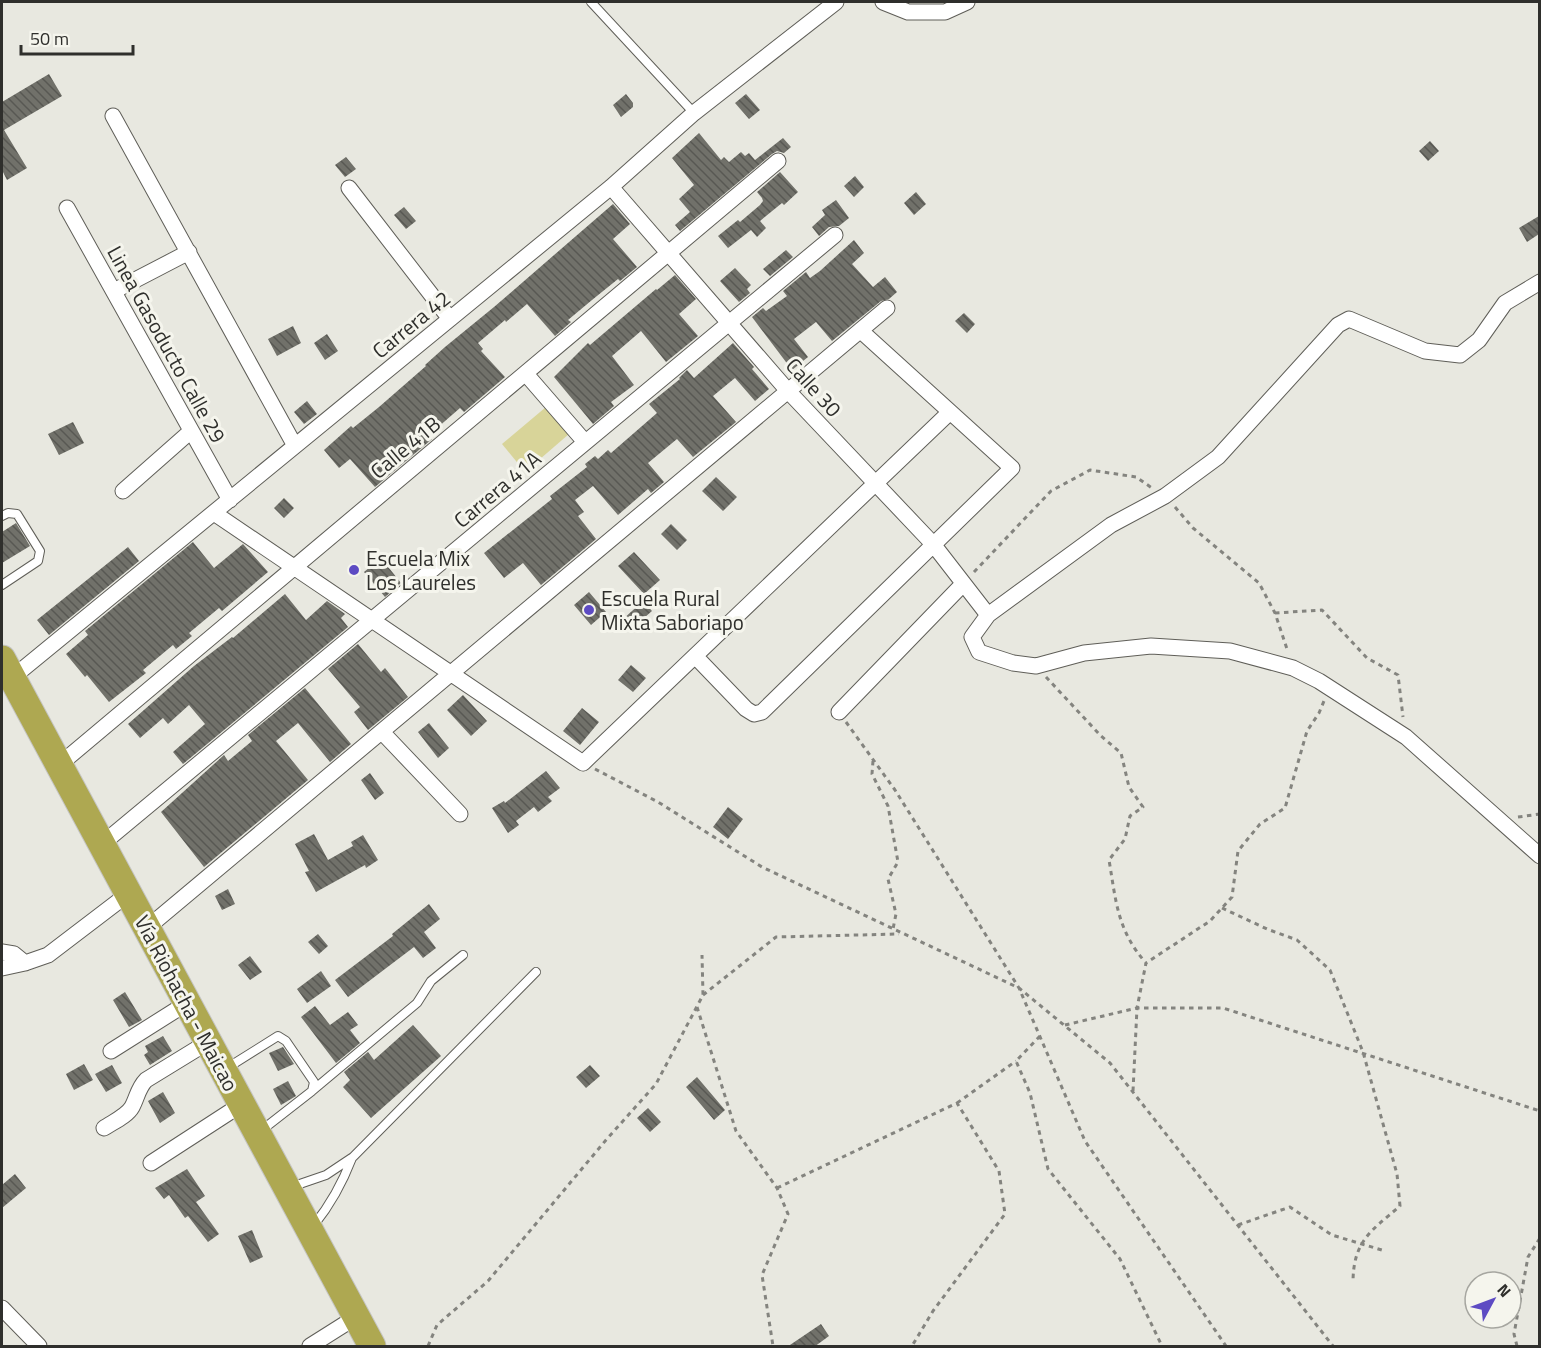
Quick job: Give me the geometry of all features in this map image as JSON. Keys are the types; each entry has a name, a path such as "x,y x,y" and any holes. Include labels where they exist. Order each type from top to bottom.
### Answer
{"highway":[{"name":"Vía Riohacha - Maicao","path":"5,674 59,765 372,1347"}],"street":[{"name":"Carrera 42","path":"5,674 214,513 611,187 694,113 836,2"},
{"path":"883,2 908,12 945,12 967,2"},
{"path":"113,116 295,446"},
{"name":"Calle 41B","path":"59,765 778,161"},
{"name":"Calle 30","path":"611,187 788,391 933,544 988,615"},
{"path":"349,188 450,319"},
{"name":"Linea Gasoducto Calle 29","path":"67,208 230,500"},
{"name":"Carrera 41A","path":"102,844 835,235"},
{"path":"114,291 189,252"},
{"path":"1539,282 1504,303 1479,339 1460,355 1425,351 1349,319 1338,325 1218,457 1165,496 1111,525 988,615 972,637 979,652 1013,663 1036,666 1084,653 1151,646 1230,651 1293,668 1319,681 1406,737 1539,856"},
{"path":"147,928 887,308"},
{"path":"695,656 746,709 754,714 762,712 1012,468 861,331"},
{"path":"526,374 585,442"},
{"path":"214,513 583,763 950,412"},
{"path":"123,491 191,431"},
{"path":"839,712 963,584"},
{"path":"382,732 460,814"},
{"path":"2,968 48,955 128,894"},
{"path":"2,952 14,954 25,963"},
{"path":"111,1051 187,1003"},
{"path":"104,1128 132,1108 141,1085 146,1080 208,1042"},
{"path":"151,1163 242,1104"},
{"path":"2,1310 39,1347"},
{"path":"310,1347 356,1317"}],"lane":[{"path":"591,2 694,113"},
{"path":"2,516 8,513 17,514 40,551 38,561 2,585"},
{"path":"258,1134 417,1003 431,981 463,955"},
{"path":"287,1188 326,1175 353,1157 536,972"},
{"path":"224,1071 279,1036 286,1041 314,1082 312,1091"},
{"path":"310,1230 336,1196 353,1157"}],"path":[{"path":"963,584 1051,492 1090,470 1136,477 1165,496 1193,528 1259,583 1275,613 1293,668"},
{"path":"1275,613 1322,610 1367,658 1398,675 1406,737"},
{"path":"1036,666 1086,721 1121,753 1129,787 1143,807 1130,816 1125,839 1108,860 1117,912 1131,946 1146,963"},
{"path":"1133,1093 1137,1008 1146,963 1210,921 1232,897 1238,851 1260,824 1285,808 1307,731 1319,713 1325,697 1319,681"},
{"path":"839,712 895,790 1019,988 1085,1141 1226,1347"},
{"path":"873,760 872,774 888,806 898,862 888,879 896,914 893,929"},
{"path":"583,763 658,802 762,867 1019,988 1110,1063 1333,1347"},
{"path":"1222,908 1297,940 1330,970 1363,1052 1397,1174 1400,1206 1365,1236 1353,1265 1353,1283"},
{"path":"428,1347 437,1325 488,1281 656,1084 703,995 776,937 903,934"},
{"path":"702,955 703,995"},
{"path":"697,1006 736,1131 777,1188 788,1214 762,1275 773,1347"},
{"path":"1064,1026 1137,1008 1223,1008 1539,1111"},
{"path":"777,1188 957,1103 1016,1061 1040,1036"},
{"path":"1016,1061 1029,1093 1048,1169 1120,1259 1162,1347"},
{"path":"912,1347 933,1311 1005,1214 999,1172 957,1103"},
{"path":"1237,1225 1290,1208 1332,1235 1385,1251"},
{"path":"1517,1347 1514,1334 1528,1257 1539,1238"}],"shaded area":[{"path":"546,407 569,434 525,472 502,444"}],"building":[{"path":"49,74 62,96 4,130 27,168 7,180 2,170 2,102"},
{"path":"626,94 633,103 633,107 621,117 613,105"},
{"path":"746,94 760,110 749,119 735,103"},
{"path":"699,133 721,160 724,157 729,162 741,152 745,156 749,153 755,160 783,138 791,147 784,153 777,151 772,154 680,231 675,225 690,212 679,199 694,185 672,158"},
{"path":"1430,141 1439,151 1428,161 1419,151"},
{"path":"346,157 356,169 345,177 335,165"},
{"path":"780,172 798,192 784,205 782,203 760,221 766,228 757,237 751,230 728,248 718,236 738,220 740,222 760,205 763,201 757,192"},
{"path":"855,176 864,187 854,197 844,186"},
{"path":"916,192 926,204 914,215 904,203"},
{"path":"836,200 849,218 839,226 829,227 819,236 812,227 825,215 822,210"},
{"path":"613,204 630,224 613,239 637,267 620,281 618,279 568,320 571,322 555,336 527,304 506,322 505,320 478,343 483,349 481,351 505,377 464,412 460,408 429,435 432,439 375,487 350,459 339,468 324,450 351,426 353,428 379,407 445,347"},
{"path":"404,207 416,221 406,229 394,215"},
{"path":"1539,216 1539,234 1527,242 1519,228"},
{"path":"854,240 864,253 852,264 873,287 885,277 897,292 889,299 881,301 832,341 816,322 794,339 808,357 792,370 752,317 763,308 766,311 787,296 783,291 806,272 810,278 820,271"},
{"path":"786,250 793,257 770,276 763,269"},
{"path":"735,268 751,285 747,289 750,293 739,302 720,281"},
{"path":"675,275 696,299 679,314 698,336 666,362 641,331 612,356 634,385 611,402 614,406 593,424 554,377 588,343 590,345"},
{"path":"964,313 975,324 967,333 955,321"},
{"path":"293,326 301,343 277,356 268,339"},
{"path":"327,334 338,351 325,360 314,343"},
{"path":"733,343 769,389 755,401 735,378 713,396 736,422 693,457 677,439 648,463 664,482 651,493 648,489 618,515 593,486 575,500 584,512 578,516 596,539 541,585 523,563 504,578 484,553 552,499 550,496 587,467 585,464 595,456 598,459 608,450 611,453 657,413 649,404 680,379 687,370 694,378"},
{"path":"307,401 317,414 304,424 294,412"},
{"path":"73,422 84,443 59,455 48,434"},
{"path":"716,477 737,497 723,511 702,491"},
{"path":"284,498 294,508 284,518 274,508"},
{"path":"16,523 30,546 2,563 2,532"},
{"path":"671,524 687,540 677,550 661,534"},
{"path":"193,542 214,568 243,544 268,572 222,611 219,608 189,633 192,636 176,649 173,645 143,670 146,673 109,702 66,654 88,635 85,631"},
{"path":"128,547 139,561 49,635 37,620"},
{"path":"634,552 660,580 644,594 618,566"},
{"path":"381,558 401,583 385,597 364,572"},
{"path":"589,592 606,612 591,625 574,605"},
{"path":"285,594 306,620 327,601 345,614 341,618 348,627 183,764 173,752 205,724 189,705 168,724 163,718 140,738 128,724 194,666 233,638"},
{"path":"643,601 652,611 629,631 621,621"},
{"path":"358,644 381,672 385,668 408,697 368,730 354,712 360,707 328,669"},
{"path":"631,665 646,678 633,692 618,680"},
{"path":"305,688 351,744 330,762 298,723 276,741 308,780 204,867 161,812 224,755 228,761 252,741 248,735"},
{"path":"463,695 487,721 471,736 447,710"},
{"path":"582,708 599,722 580,745 563,731"},
{"path":"429,723 449,748 438,758 418,732"},
{"path":"546,771 560,788 548,797 552,801 538,812 534,807 516,821 519,825 508,833 492,808 504,801 505,803"},
{"path":"370,773 384,793 375,800 361,780"},
{"path":"728,807 743,819 728,839 713,827"},
{"path":"314,834 328,860 353,846 351,842 363,835 378,860 316,892 305,872 309,871 295,844"},
{"path":"228,889 235,904 222,910 215,896"},
{"path":"429,904 440,919 424,932 436,948 423,958 414,947 348,997 335,980 393,936 392,934"},
{"path":"318,934 328,946 319,954 308,942"},
{"path":"250,956 262,972 250,980 238,965"},
{"path":"321,971 331,986 307,1003 297,989"},
{"path":"125,992 142,1020 129,1027 113,1000"},
{"path":"315,1006 330,1025 348,1012 358,1025 350,1030 360,1043 336,1063 301,1017"},
{"path":"413,1025 441,1056 371,1118 343,1087 350,1080 344,1072 368,1052 374,1060"},
{"path":"163,1036 172,1051 150,1065 144,1055 148,1052 145,1046"},
{"path":"283,1047 294,1064 278,1071 269,1053"},
{"path":"84,1064 93,1080 74,1090 66,1074"},
{"path":"112,1065 122,1083 106,1092 95,1074"},
{"path":"590,1065 600,1076 586,1088 576,1077"},
{"path":"697,1077 725,1110 714,1120 686,1087"},
{"path":"288,1081 296,1096 281,1105 273,1089"},
{"path":"163,1092 175,1113 160,1123 148,1101"},
{"path":"648,1108 661,1122 650,1132 637,1118"},
{"path":"187,1169 205,1196 196,1202 219,1234 208,1242 188,1216 185,1218 169,1195 164,1199 155,1188"},
{"path":"15,1174 26,1188 2,1208 2,1185"},
{"path":"252,1230 263,1257 250,1263 238,1236"},
{"path":"821,1324 829,1336 814,1347 787,1347"}],"place":[{"name":"Escuela Mix Los Laureles","path":"354,570"},
{"name":"Escuela Rural Mixta Saboriapo","path":"589,610"}]}
